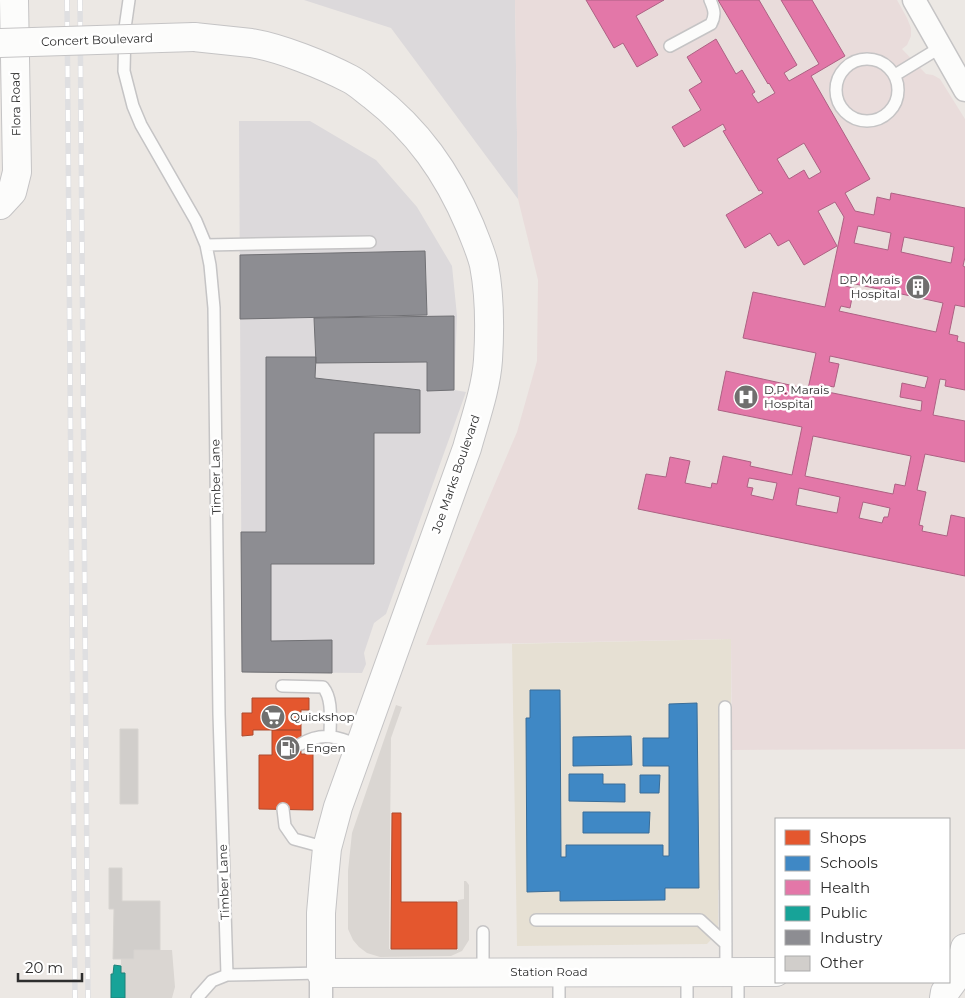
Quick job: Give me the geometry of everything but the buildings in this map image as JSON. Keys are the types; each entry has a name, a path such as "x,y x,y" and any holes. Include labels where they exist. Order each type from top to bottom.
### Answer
{"main road":[{"name":"Flora Road","path":"1,204 12,192 17,172 14,0"},
{"name":"Concert Boulevard","path":"0,43 194,37"},
{"name":"Joe Marks Boulevard","path":"194,37 253,44 289,54 323,66 352,80 381,102 425,145 443,173 461,206 483,263 488,296 488,361 467,448 338,806 327,848 321,913 321,985"},
{"path":"944,998 945,992 959,977 965,948"},
{"name":"Station Road","path":"321,985 483,972 559,985 687,985 734,980 775,972"}],"street":[{"path":"914,0 965,90"}],"lane":[{"name":"Timber Lane","path":"129,0 125,28 124,71 132,106 196,221 206,245 210,265 214,308 218,714 227,975"},
{"path":"670,46 709,27 714,18 710,0"},
{"path":"896,75 942,47"},
{"path":"868,58 879,60 896,75 899,85 895,106 880,119 860,121 851,117 838,102 836,92 840,73 848,65 858,60 868,58"},
{"path":"206,245 370,242"},
{"path":"282,686 323,687 330,706 330,736"},
{"path":"725,707 726,944 734,980"},
{"path":"301,744 310,739 330,736 344,739 360,746"},
{"path":"283,809 285,826 294,839 327,848"},
{"path":"536,920 700,920 726,944"},
{"path":"483,932 483,972"},
{"path":"197,998 212,981 227,975 321,985"}],"shaded area":[{"path":"304,0 515,0 518,199 391,28"},
{"name":"D.P. Marais Hospital","path":"515,0 897,0 911,28 911,36 907,45 902,49 926,74 940,79 965,119 965,749 732,750 731,639 426,645 517,432 537,361 538,280 518,199"},
{"path":"239,121 310,121 376,160 417,207 452,266 457,316 454,390 466,392 386,614 374,623 364,653 366,664 362,673 242,672"},
{"path":"731,639 731,890 718,890 718,932 707,944 517,946 512,644"},
{"path":"396,705 402,707 391,738 389,949 458,950 458,900 464,899 464,881 466,881 469,885 469,940 462,951 451,956 380,957 367,953 359,947 348,929 348,871 352,833"},
{"path":"134,950 172,950 175,987 172,998 125,998 125,973 121,973 121,959"}],"railway":[{"path":"67,0 75,998"},
{"path":"80,0 88,998"}],"place":[{"name":"DP Marais Hospital","path":"918,287"},
{"name":"D.P. Marais Hospital","path":"746,397"},
{"name":"Quickshop","path":"273,717"},
{"name":"Engen","path":"288,748"}]}
